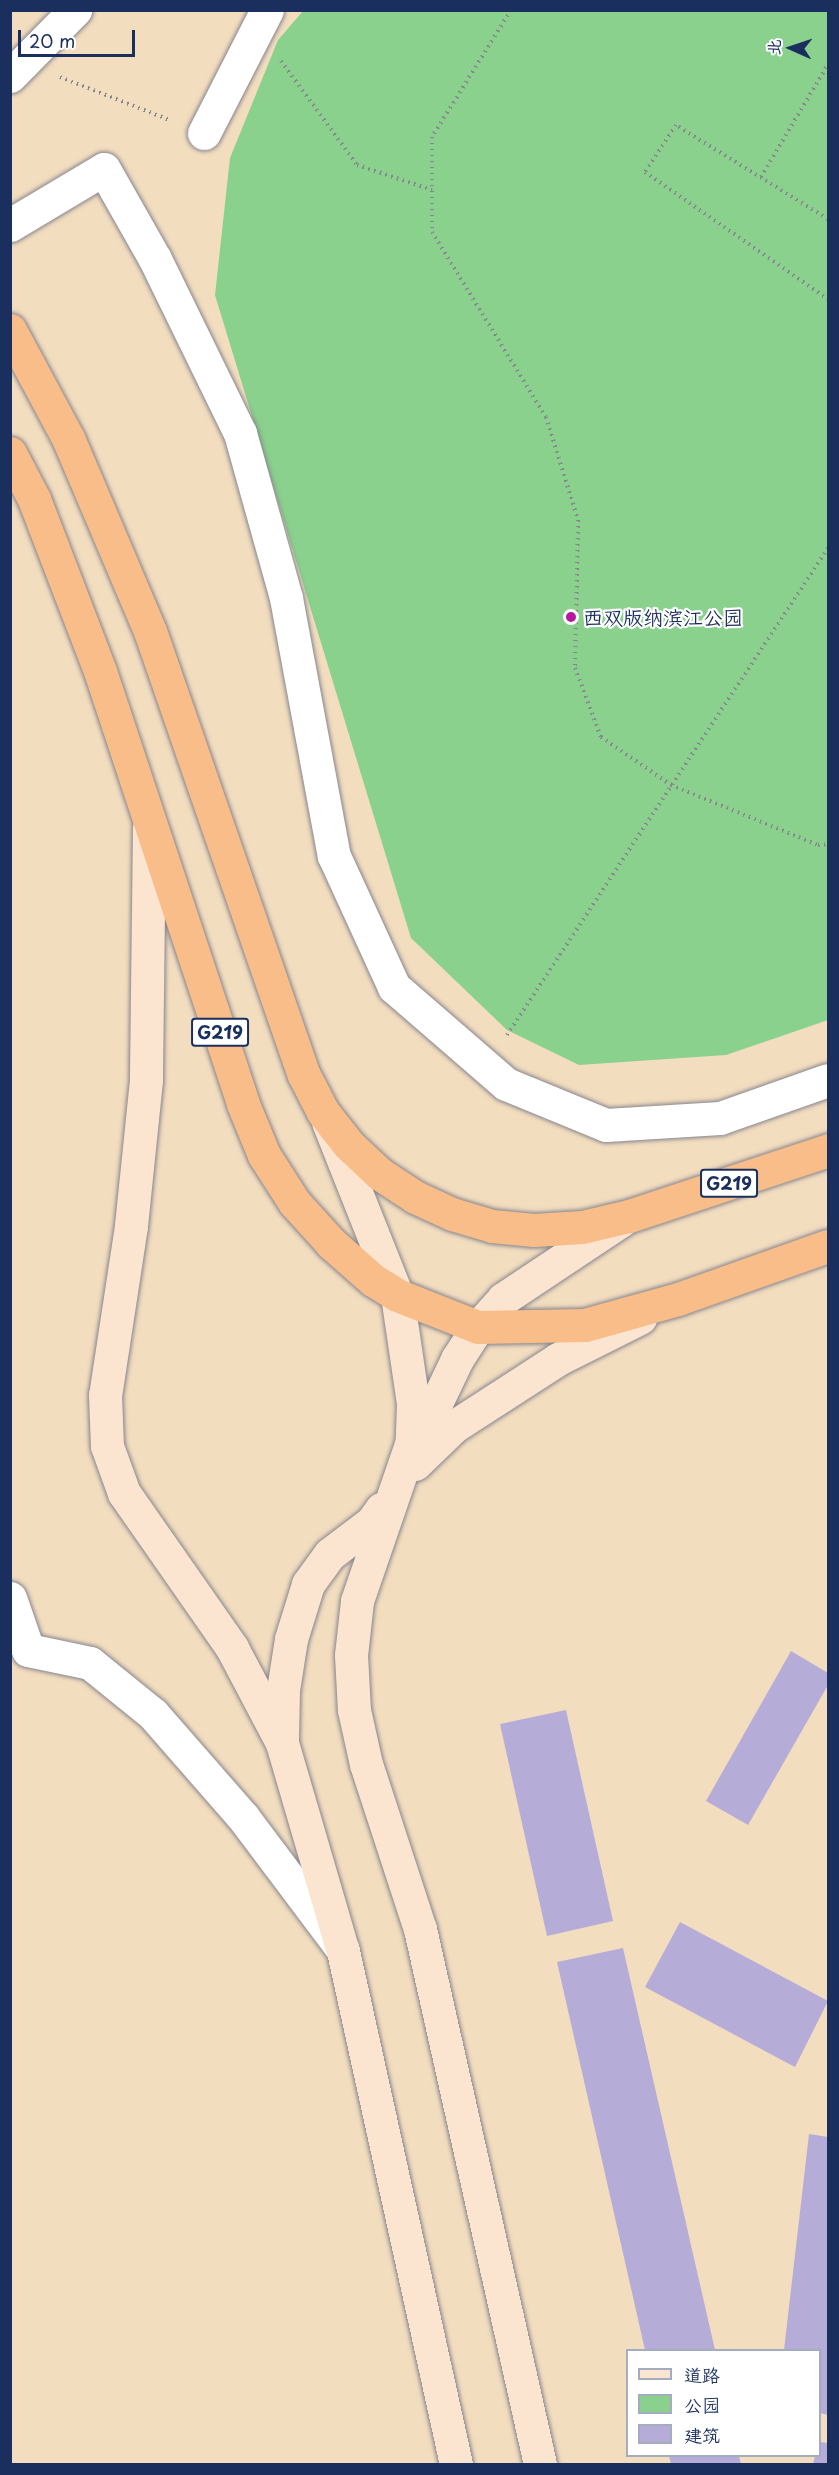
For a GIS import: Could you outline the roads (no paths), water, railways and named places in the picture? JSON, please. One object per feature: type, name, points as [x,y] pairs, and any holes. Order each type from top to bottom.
[{"type":"highway","name":"G219","points":[[10,330],[68,438],[150,631],[304,1075],[323,1112],[349,1145],[380,1174],[415,1197],[452,1214],[492,1226],[534,1230],[582,1227],[628,1216],[828,1150]]},
{"type":"highway","name":"G219","points":[[10,453],[34,499],[96,660],[148,811],[243,1104],[264,1155],[294,1202],[331,1243],[373,1280],[397,1295],[478,1327],[585,1325],[678,1299],[828,1246]]},
{"type":"main road","points":[[148,811],[146,1080],[131,1226],[105,1395],[106,1438],[124,1493],[232,1648],[282,1743],[343,1950],[456,2464]]},
{"type":"main road","points":[[323,1112],[397,1295],[413,1403],[412,1441],[401,1478]]},
{"type":"main road","points":[[540,2464],[420,1929],[366,1764],[354,1710],[351,1655],[357,1601],[372,1548],[401,1478],[457,1359],[478,1327],[503,1299],[534,1275],[628,1216]]},
{"type":"main road","points":[[282,1743],[283,1690],[291,1639],[308,1584],[330,1554],[372,1522],[401,1478],[453,1427],[558,1359],[678,1299]]},
{"type":"street","points":[[18,70],[75,10]]},
{"type":"street","points":[[204,134],[263,20]]},
{"type":"street","points":[[10,225],[104,169],[155,259],[240,433],[286,598],[334,856],[394,987],[506,1084],[606,1125],[720,1118],[828,1080]]},
{"type":"street","points":[[10,1598],[19,1651],[90,1663],[153,1714],[243,1817],[343,1950]]},
{"type":"place","name":"西双版纳滨江公园","points":[[571,617]]}]
